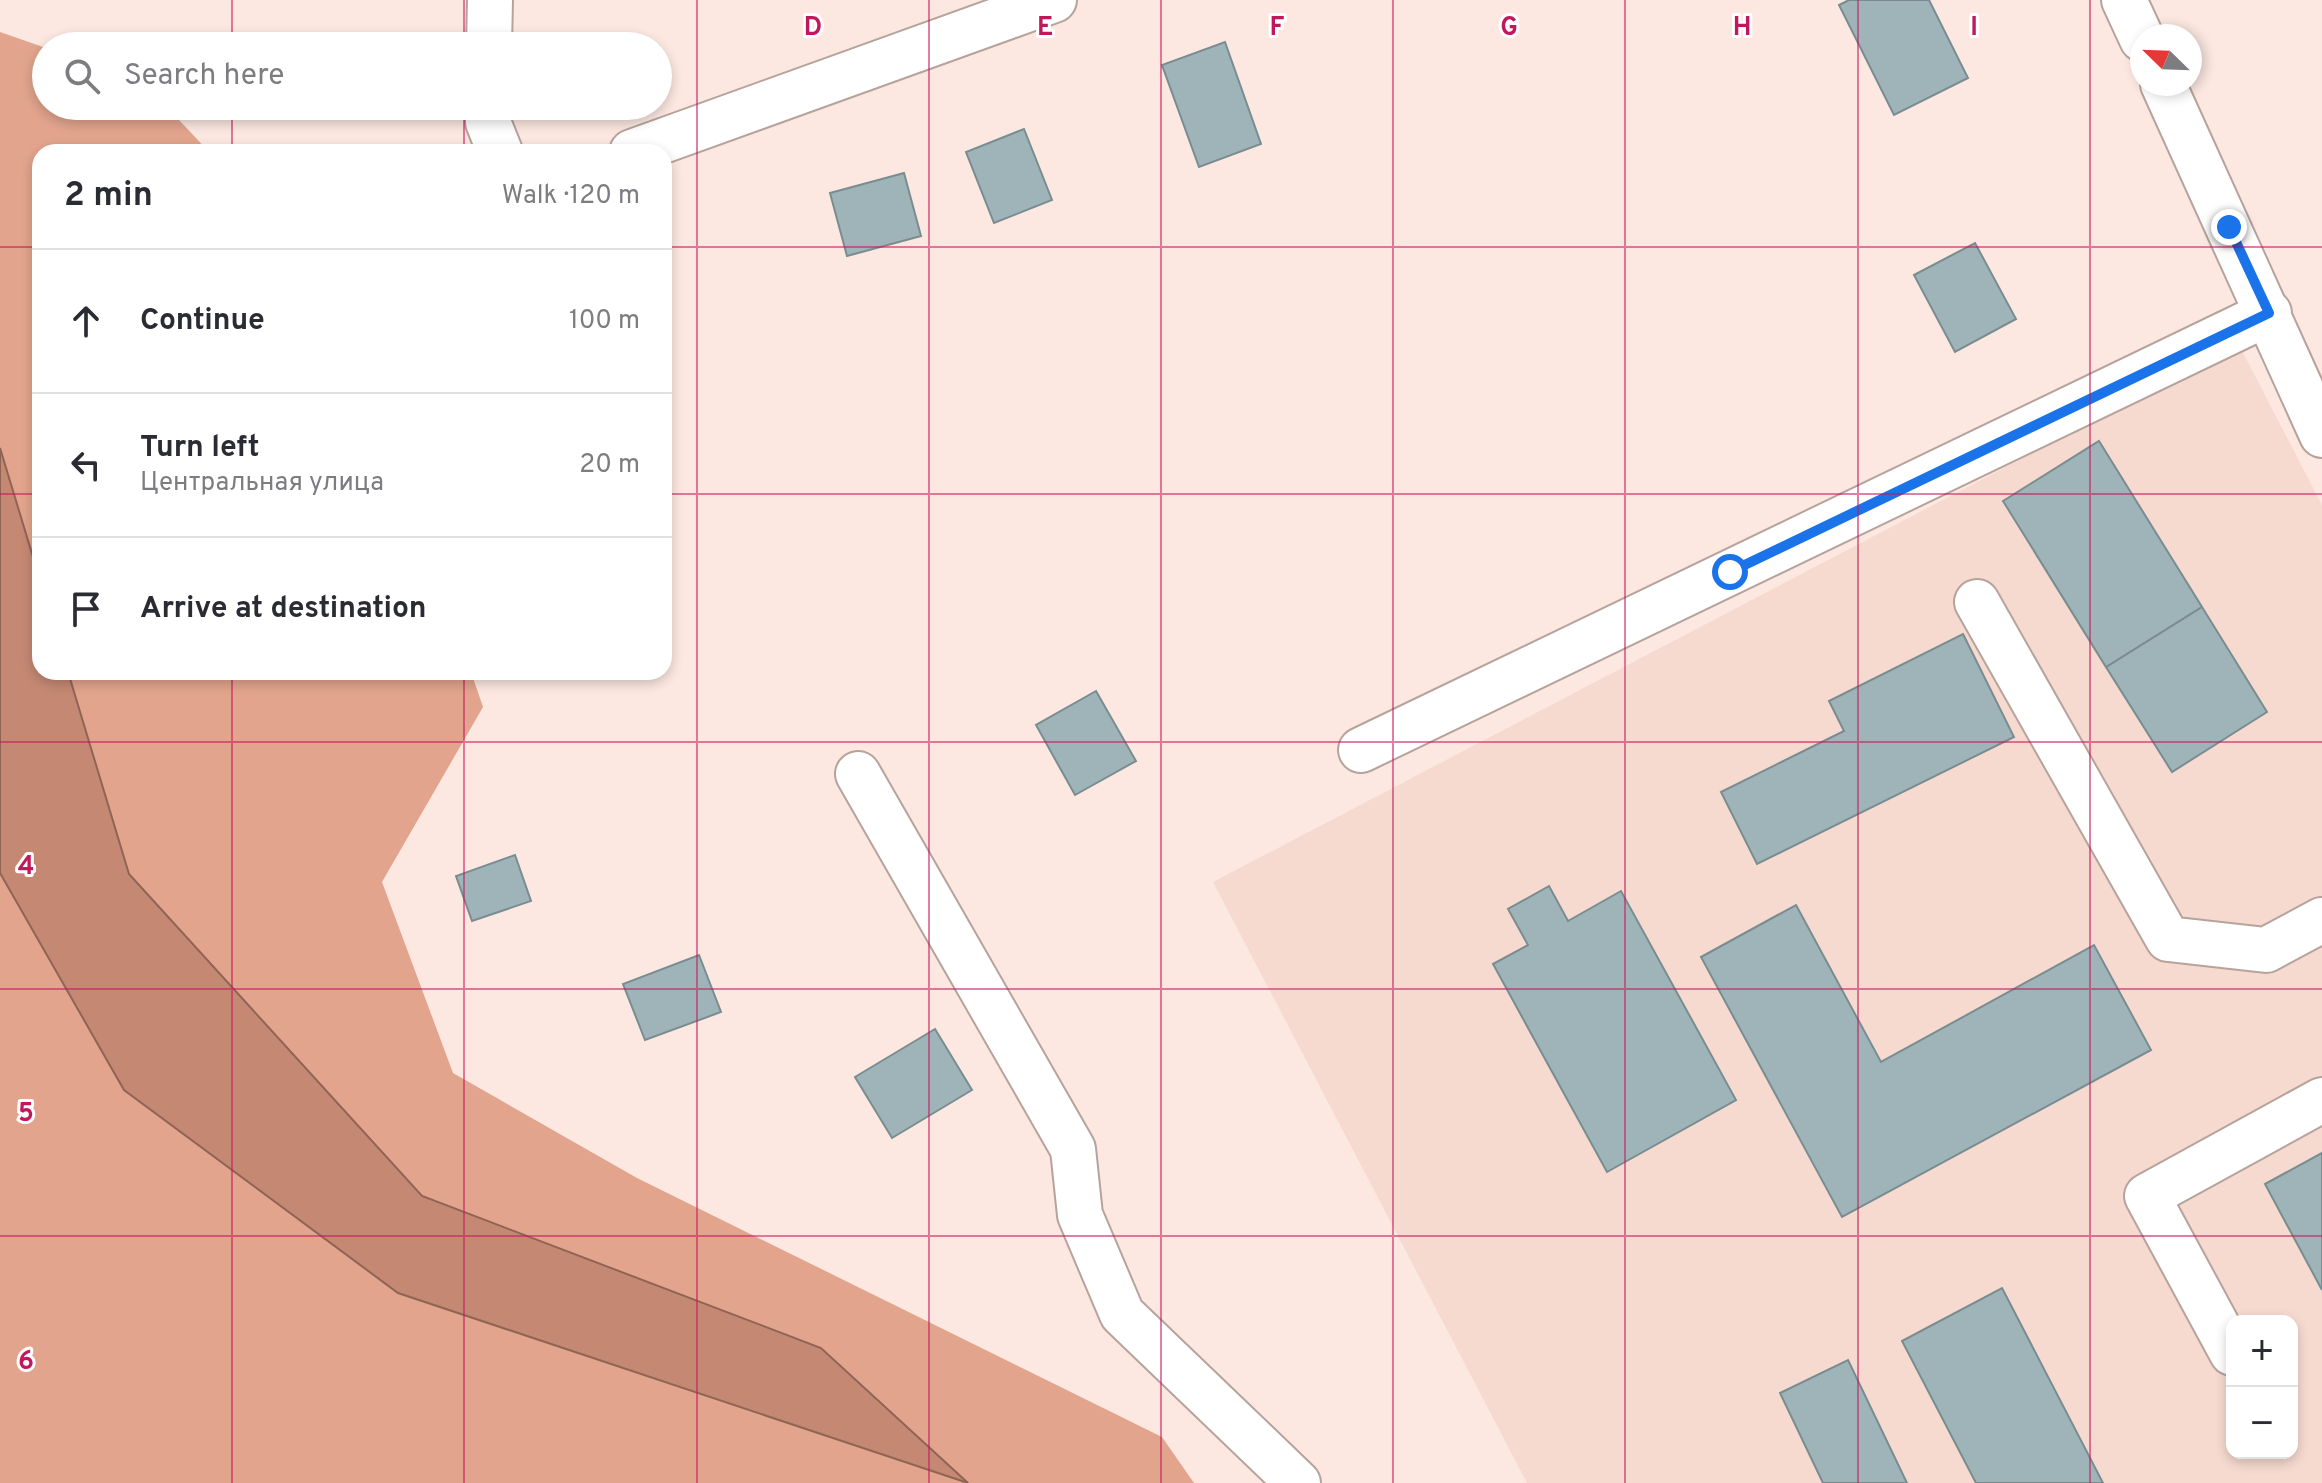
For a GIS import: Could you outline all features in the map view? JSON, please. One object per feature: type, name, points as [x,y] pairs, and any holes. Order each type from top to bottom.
[{"type":"street","points":[[489,32],[490,0]]},
{"type":"street","points":[[654,144],[1054,0]]},
{"type":"street","points":[[2124,0],[2135,24]]},
{"type":"street","points":[[2169,96],[2322,435]]},
{"type":"street","points":[[488,120],[497,144]]},
{"type":"street","points":[[1361,750],[2269,313]]},
{"type":"street","points":[[1977,602],[2168,939],[2266,950],[2322,920]]},
{"type":"street","points":[[858,774],[1073,1149],[1080,1215],[1122,1314],[1298,1483]]},
{"type":"street","points":[[2226,1342],[2147,1196],[2322,1100]]},
{"type":"shaded area","points":[[0,32],[32,43],[32,120],[179,120],[202,144],[32,144],[32,680],[474,680],[483,707],[382,882],[453,1073],[637,1178],[1162,1437],[1194,1483],[0,1483]]},
{"type":"shaded area","points":[[2239,345],[2322,505],[2322,1483],[1527,1483],[1213,882]]},
{"type":"shaded area","points":[[0,448],[32,554],[32,680],[70,680],[129,874],[422,1196],[821,1348],[968,1483],[398,1293],[124,1090],[0,873]]},
{"type":"building","points":[[1849,0],[1929,0],[1968,78],[1894,115],[1839,5]]},
{"type":"building","points":[[1225,42],[1261,144],[1199,167],[1162,65]]},
{"type":"building","points":[[1024,129],[1052,200],[994,223],[966,152]]},
{"type":"building","points":[[904,173],[921,236],[847,256],[830,193]]},
{"type":"building","points":[[1975,243],[2016,319],[1955,352],[1914,275]]},
{"type":"building","points":[[2099,441],[2202,607],[2106,667],[2003,501]]},
{"type":"building","points":[[2202,607],[2267,712],[2172,772],[2106,667]]},
{"type":"building","points":[[1963,634],[2014,737],[1757,864],[1721,792],[1844,731],[1829,701]]},
{"type":"building","points":[[1096,691],[1136,761],[1075,795],[1036,725]]},
{"type":"building","points":[[515,855],[531,901],[472,921],[456,876]]},
{"type":"building","points":[[1549,886],[1568,921],[1621,891],[1736,1100],[1607,1172],[1493,964],[1528,945],[1508,909]]},
{"type":"building","points":[[1796,905],[1881,1062],[2094,945],[2151,1050],[1842,1217],[1701,957]]},
{"type":"building","points":[[699,955],[721,1012],[645,1040],[623,984]]},
{"type":"building","points":[[935,1029],[972,1090],[892,1138],[855,1077]]},
{"type":"building","points":[[2322,1153],[2322,1290],[2265,1184]]},
{"type":"building","points":[[2002,1288],[2103,1483],[1976,1483],[1902,1341]]},
{"type":"building","points":[[1848,1360],[1907,1483],[1823,1483],[1780,1393]]},
{"type":"route","points":[[1730,572],[2269,313],[2229,227]]}]
